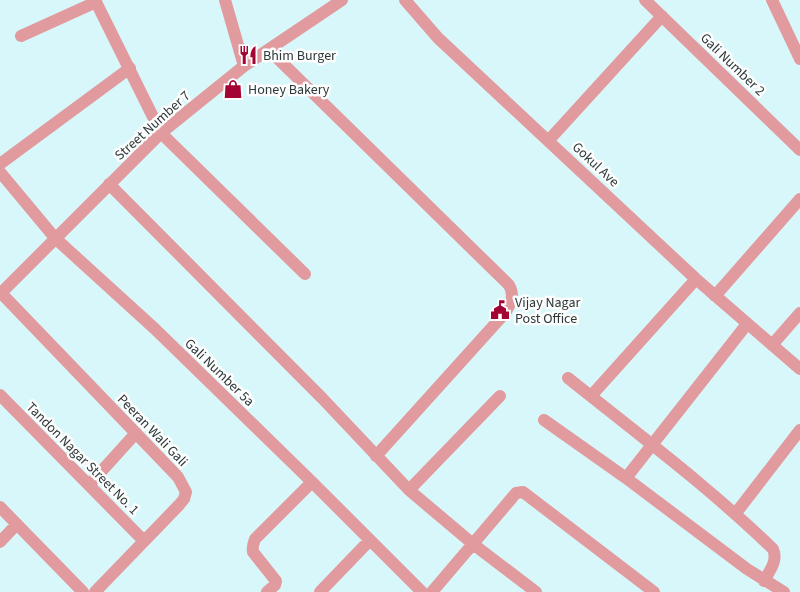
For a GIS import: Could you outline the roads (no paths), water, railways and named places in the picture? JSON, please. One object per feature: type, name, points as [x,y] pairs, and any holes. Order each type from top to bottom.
[{"type":"street","points":[[225,0],[244,66]]},
{"type":"street","name":"Street Number 7","points":[[1,294],[161,133],[244,66],[342,0]]},
{"type":"street","name":"Gokul Ave","points":[[405,0],[438,38],[696,279],[800,369]]},
{"type":"street","name":"Gali Number 2","points":[[645,0],[800,150]]},
{"type":"street","points":[[772,0],[800,59]]},
{"type":"street","points":[[21,36],[96,1],[161,133],[305,274]]},
{"type":"street","points":[[549,140],[662,16]]},
{"type":"street","points":[[269,50],[502,278],[512,291],[513,296],[505,314],[376,456]]},
{"type":"street","points":[[0,164],[130,68]]},
{"type":"street","name":"Gali Number 5a","points":[[0,172],[55,238],[155,330],[422,592]]},
{"type":"street","points":[[109,184],[322,398],[409,490],[536,592]]},
{"type":"street","points":[[715,296],[800,198]]},
{"type":"street","points":[[591,396],[696,279]]},
{"type":"street","name":"Peeran Wali Gali","points":[[1,294],[178,477],[186,492],[184,499],[179,505],[94,592]]},
{"type":"street","points":[[772,345],[800,313]]},
{"type":"street","points":[[626,478],[747,324]]},
{"type":"street","points":[[568,378],[653,444],[736,513],[773,549],[776,555],[775,561],[764,581]]},
{"type":"street","name":"Tandon Nagar Street No. 1","points":[[0,395],[144,541]]},
{"type":"street","points":[[409,490],[500,396]]},
{"type":"street","points":[[544,420],[626,478],[747,569],[784,592]]},
{"type":"street","points":[[736,513],[800,430]]},
{"type":"street","points":[[89,486],[136,433]]},
{"type":"street","points":[[267,592],[275,585],[276,581],[253,552],[252,548],[255,539],[312,482]]},
{"type":"street","points":[[432,592],[516,493],[523,492],[654,592]]},
{"type":"street","points":[[0,507],[75,589]]},
{"type":"street","points":[[0,542],[17,524]]},
{"type":"street","points":[[320,592],[370,540]]},
{"type":"place","name":"Bhim Burger","points":[[248,55]]},
{"type":"place","name":"Honey Bakery","points":[[233,89]]},
{"type":"place","name":"Vijay Nagar Post Office","points":[[500,310]]}]
